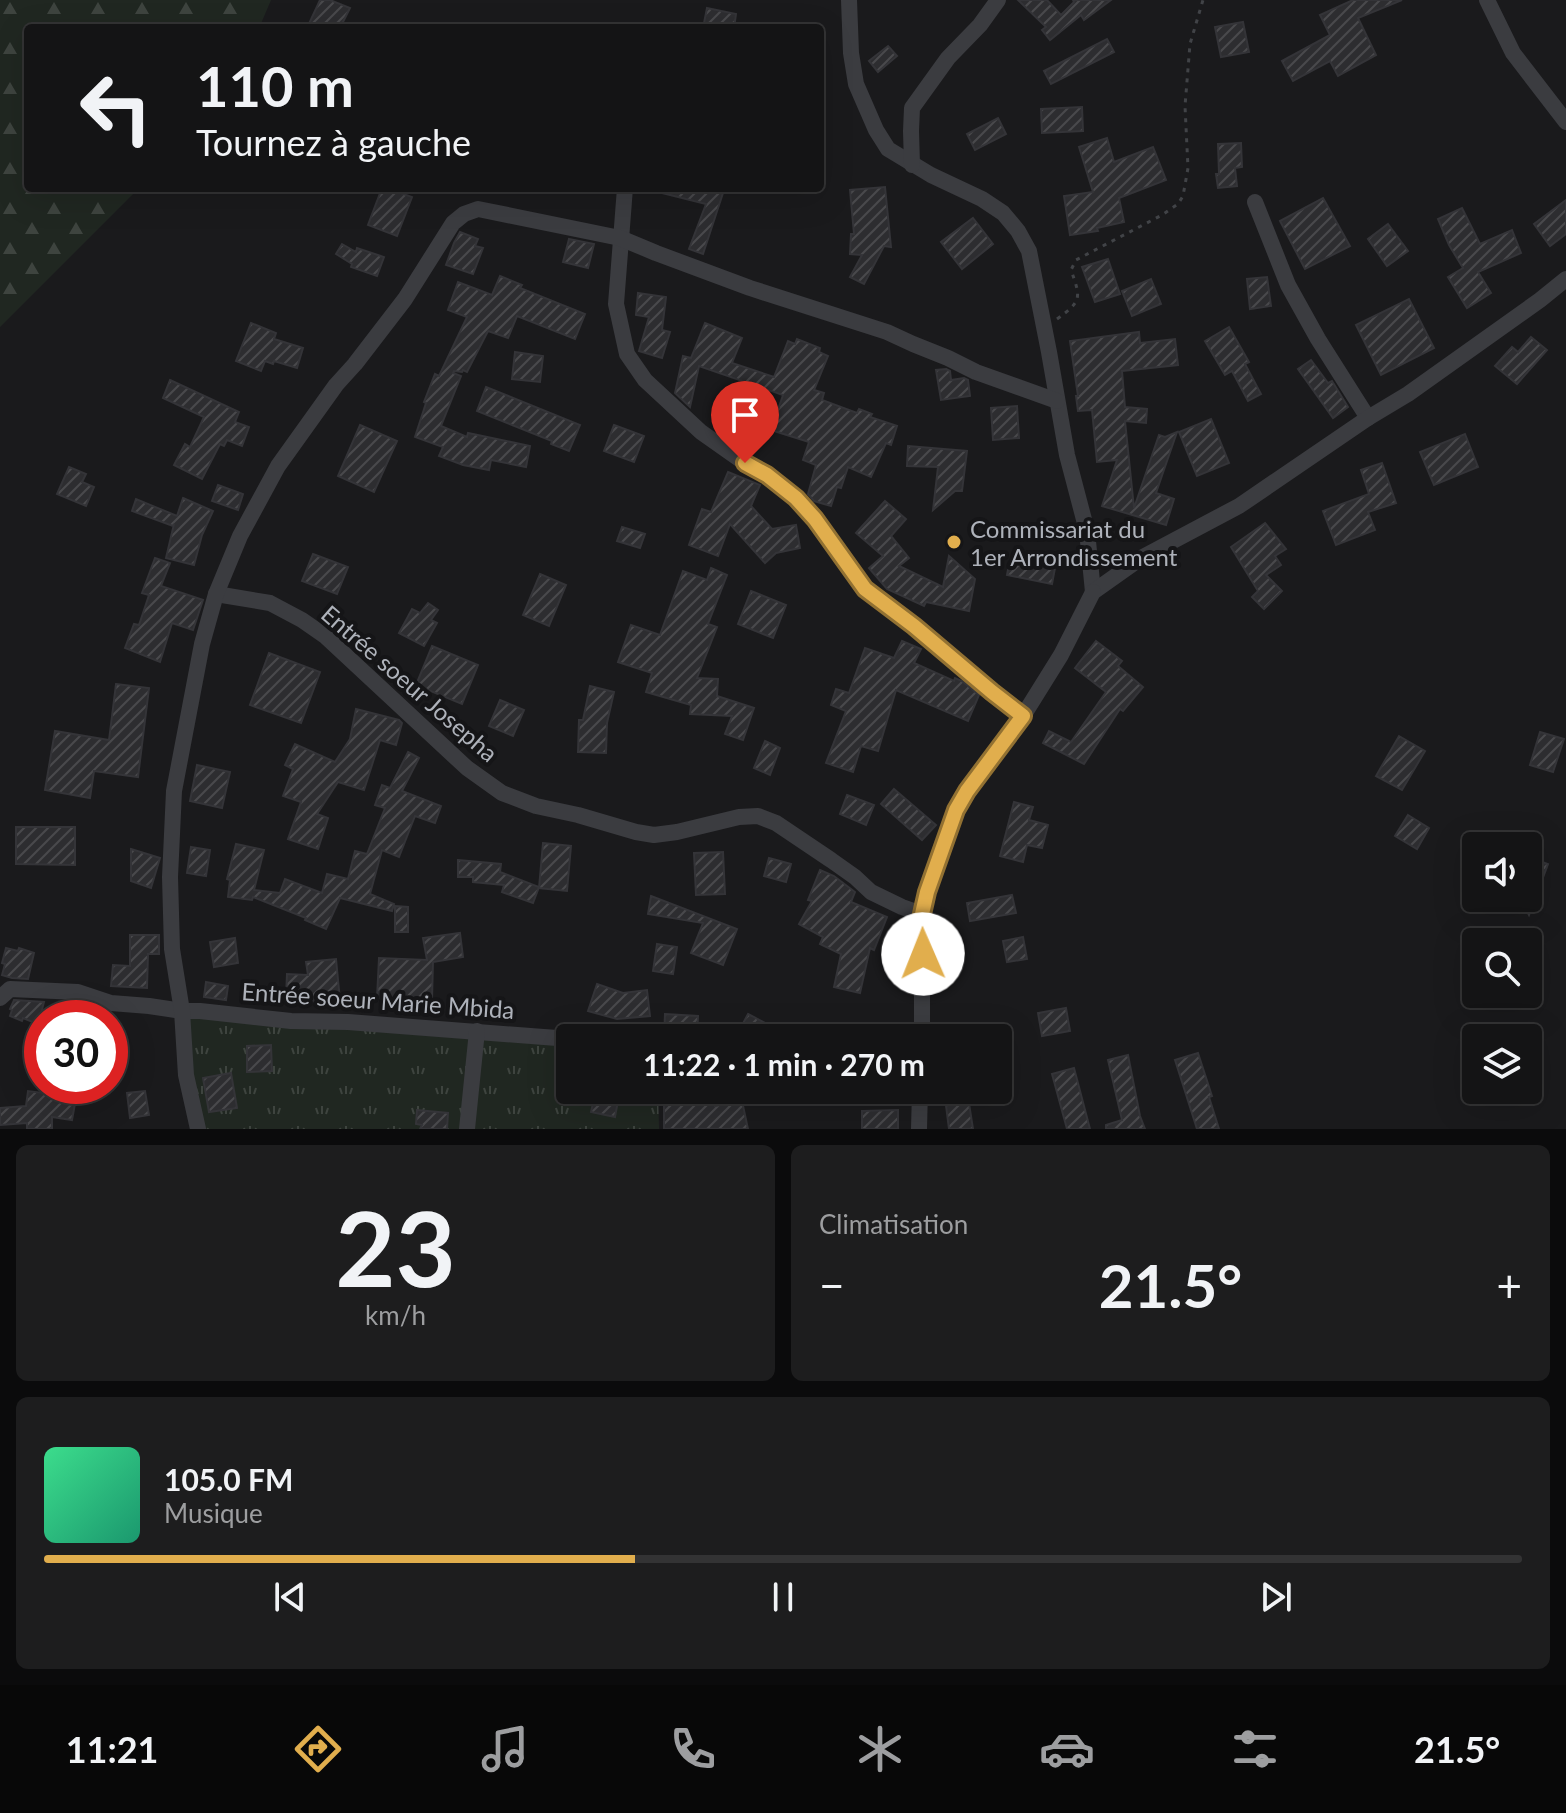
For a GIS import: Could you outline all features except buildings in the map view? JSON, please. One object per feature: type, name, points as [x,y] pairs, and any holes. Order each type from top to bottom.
[{"type":"street","points":[[849,0],[851,53],[856,84],[863,104],[888,149],[1003,213],[1029,251],[1067,455],[1087,531],[1093,592]]},
{"type":"street","points":[[912,165],[912,108],[948,58],[980,25],[998,0]]},
{"type":"street","points":[[1487,0],[1513,53],[1566,122]]},
{"type":"street","points":[[625,192],[616,304],[627,354],[645,380],[701,432],[784,486],[815,519],[865,589],[1023,716]]},
{"type":"street","points":[[1255,202],[1288,285],[1368,418]]},
{"type":"street","points":[[198,1129],[186,1075],[182,1011],[172,949],[170,877],[174,791],[202,644],[216,594],[240,536],[278,466],[336,385],[405,299],[453,223],[464,214],[478,209],[620,238],[750,288],[887,332],[976,372],[1057,401]]},
{"type":"street","points":[[922,1024],[922,914],[956,810],[1023,716],[1061,655],[1093,592],[1141,558],[1239,506],[1408,394],[1566,279]]},
{"type":"street","name":"Entrée soeur Josepha","points":[[216,594],[270,603],[325,636],[467,768],[502,793],[536,806],[654,835],[739,817],[758,816],[776,823],[855,877],[871,892],[922,914]]},
{"type":"street","name":"Entrée soeur Marie Mbida","points":[[0,998],[10,989],[78,992],[111,1003],[182,1011],[556,1038]]},
{"type":"street","points":[[467,1129],[477,1031]]},
{"type":"street","points":[[919,1129],[920,1104]]},
{"type":"path","points":[[1045,328],[1078,301],[1071,270],[1076,260],[1162,215],[1178,204],[1183,196],[1188,168],[1185,106],[1190,44],[1203,0]]},
{"type":"green space","points":[[0,0],[271,0],[261,24],[24,24],[24,192],[135,192],[0,327]]},
{"type":"green space","points":[[185,1016],[556,1040],[556,1104],[658,1104],[659,1129],[205,1129],[198,1106]]},
{"type":"place","name":"Commissariat du 1er Arrondissement","points":[[954,542]]},
{"type":"route","points":[[745,463],[784,486],[796,498],[815,519],[865,589],[1023,716],[956,810],[927,892],[922,914],[923,954]]}]
